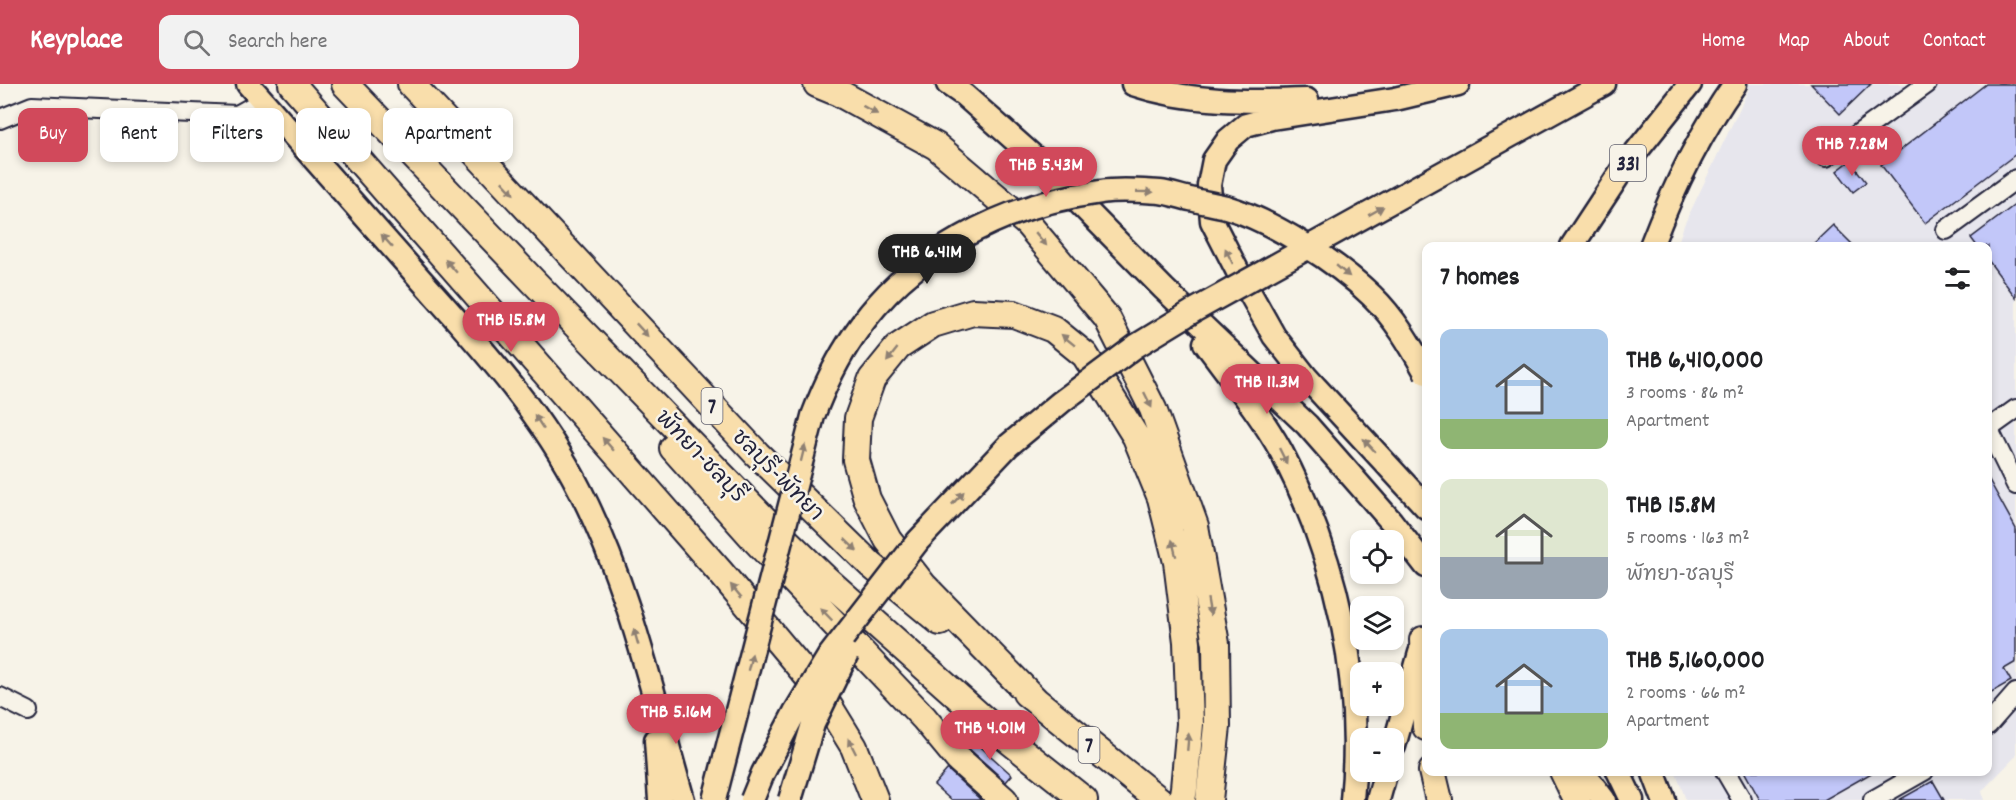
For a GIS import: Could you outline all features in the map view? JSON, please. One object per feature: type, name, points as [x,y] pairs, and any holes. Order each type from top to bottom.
[{"type":"highway","points":[[292,84],[721,573],[819,690],[854,747],[875,800]]},
{"type":"highway","name":"พัทยา-ชลบุรี","points":[[345,84],[766,521],[826,579],[991,726],[1084,800]]},
{"type":"highway","name":"ชลบุรี-พัทยา","points":[[411,84],[757,454],[870,565],[1150,793]]},
{"type":"highway","points":[[817,84],[839,93],[936,146],[1027,224],[1107,318],[1153,409],[1195,526],[1216,644],[1217,726],[1209,800]]},
{"type":"highway","points":[[534,282],[698,477],[917,710],[958,759],[1004,800]]},
{"type":"highway","points":[[1038,703],[923,585],[888,540],[867,499],[856,460],[858,418],[861,408],[872,379],[898,346],[933,324],[973,312],[1014,314],[1053,329],[1085,355],[1140,447],[1161,498],[1177,562],[1187,642],[1190,724],[1182,800]]},
{"type":"highway","points":[[1433,776],[1438,800]]},
{"type":"highway","points":[[1565,776],[1577,800]]},
{"type":"main road","points":[[948,84],[1034,157],[1164,289],[1307,425],[1391,521],[1422,561]]},
{"type":"main road","points":[[1133,84],[1153,91],[1232,102],[1395,99]]},
{"type":"main road","points":[[1422,503],[1307,378],[1274,336],[1212,221],[1209,185],[1214,160],[1228,140],[1246,125],[1272,118],[1395,99],[1458,84]]},
{"type":"main road","points":[[752,800],[763,773],[795,712],[829,656],[918,541],[1010,445],[1061,402],[1136,346],[1195,310],[1604,84]]},
{"type":"main road","name":"331","points":[[1575,242],[1624,167],[1690,84]]},
{"type":"main road","points":[[1653,242],[1674,189],[1701,137],[1735,84]]},
{"type":"main road","points":[[255,92],[457,320],[529,406],[579,488],[603,537],[622,587],[683,800]]},
{"type":"main road","points":[[714,800],[813,416],[829,376],[855,334],[884,299],[916,268],[948,244],[990,222],[1050,201],[1103,191],[1162,192],[1228,208],[1281,231],[1333,264],[1373,296],[1401,330],[1422,366]]},
{"type":"main road","points":[[1164,289],[1244,394],[1280,451],[1317,531],[1330,571],[1349,657],[1354,701],[1356,765],[1352,800]]},
{"type":"main road","points":[[790,800],[813,724],[841,663],[918,541]]},
{"type":"main road","points":[[1399,728],[1422,645]]},
{"type":"main road","points":[[652,693],[660,800]]},
{"type":"main road","points":[[1586,776],[1604,800]]},
{"type":"main road","points":[[1620,776],[1632,800]]},
{"type":"main road","points":[[1655,776],[1664,800]]},
{"type":"main road","points":[[1378,800],[1383,782]]},
{"type":"street","points":[[1826,157],[1927,84]]},
{"type":"street","points":[[0,119],[32,106],[237,115],[255,92]]},
{"type":"street","points":[[1946,230],[2016,179]]},
{"type":"street","points":[[1992,425],[2016,409]]},
{"type":"street","points":[[1992,436],[2016,485]]},
{"type":"street","points":[[1992,720],[2016,693]]},
{"type":"street","points":[[0,697],[27,711]]},
{"type":"street","points":[[1728,776],[1742,800]]},
{"type":"street","points":[[1873,800],[1915,776]]},
{"type":"shaded area","points":[[1746,84],[2016,84],[2016,756],[1982,791],[1984,800],[1686,800],[1677,776],[1992,776],[1992,242],[1678,242],[1684,225],[1749,89]]},
{"type":"building","points":[[1811,84],[1871,84],[1840,114]]},
{"type":"building","points":[[1986,84],[2016,84],[2016,154],[1925,223],[1881,165]]},
{"type":"building","points":[[1850,161],[1866,182],[1853,192],[1837,171]]},
{"type":"building","points":[[2016,204],[2016,298],[1992,265],[1992,242],[1974,242],[1971,238]]},
{"type":"building","points":[[1833,225],[1850,242],[1815,242]]},
{"type":"building","points":[[1992,485],[2016,529],[2016,662],[2004,669],[2011,681],[1992,692]]},
{"type":"building","points":[[973,740],[1012,775],[1006,782],[967,747]]},
{"type":"building","points":[[947,770],[981,800],[951,800],[934,785]]},
{"type":"building","points":[[1747,776],[1866,776],[1824,800],[1760,800]]},
{"type":"building","points":[[1933,781],[1944,800],[1899,800]]}]
